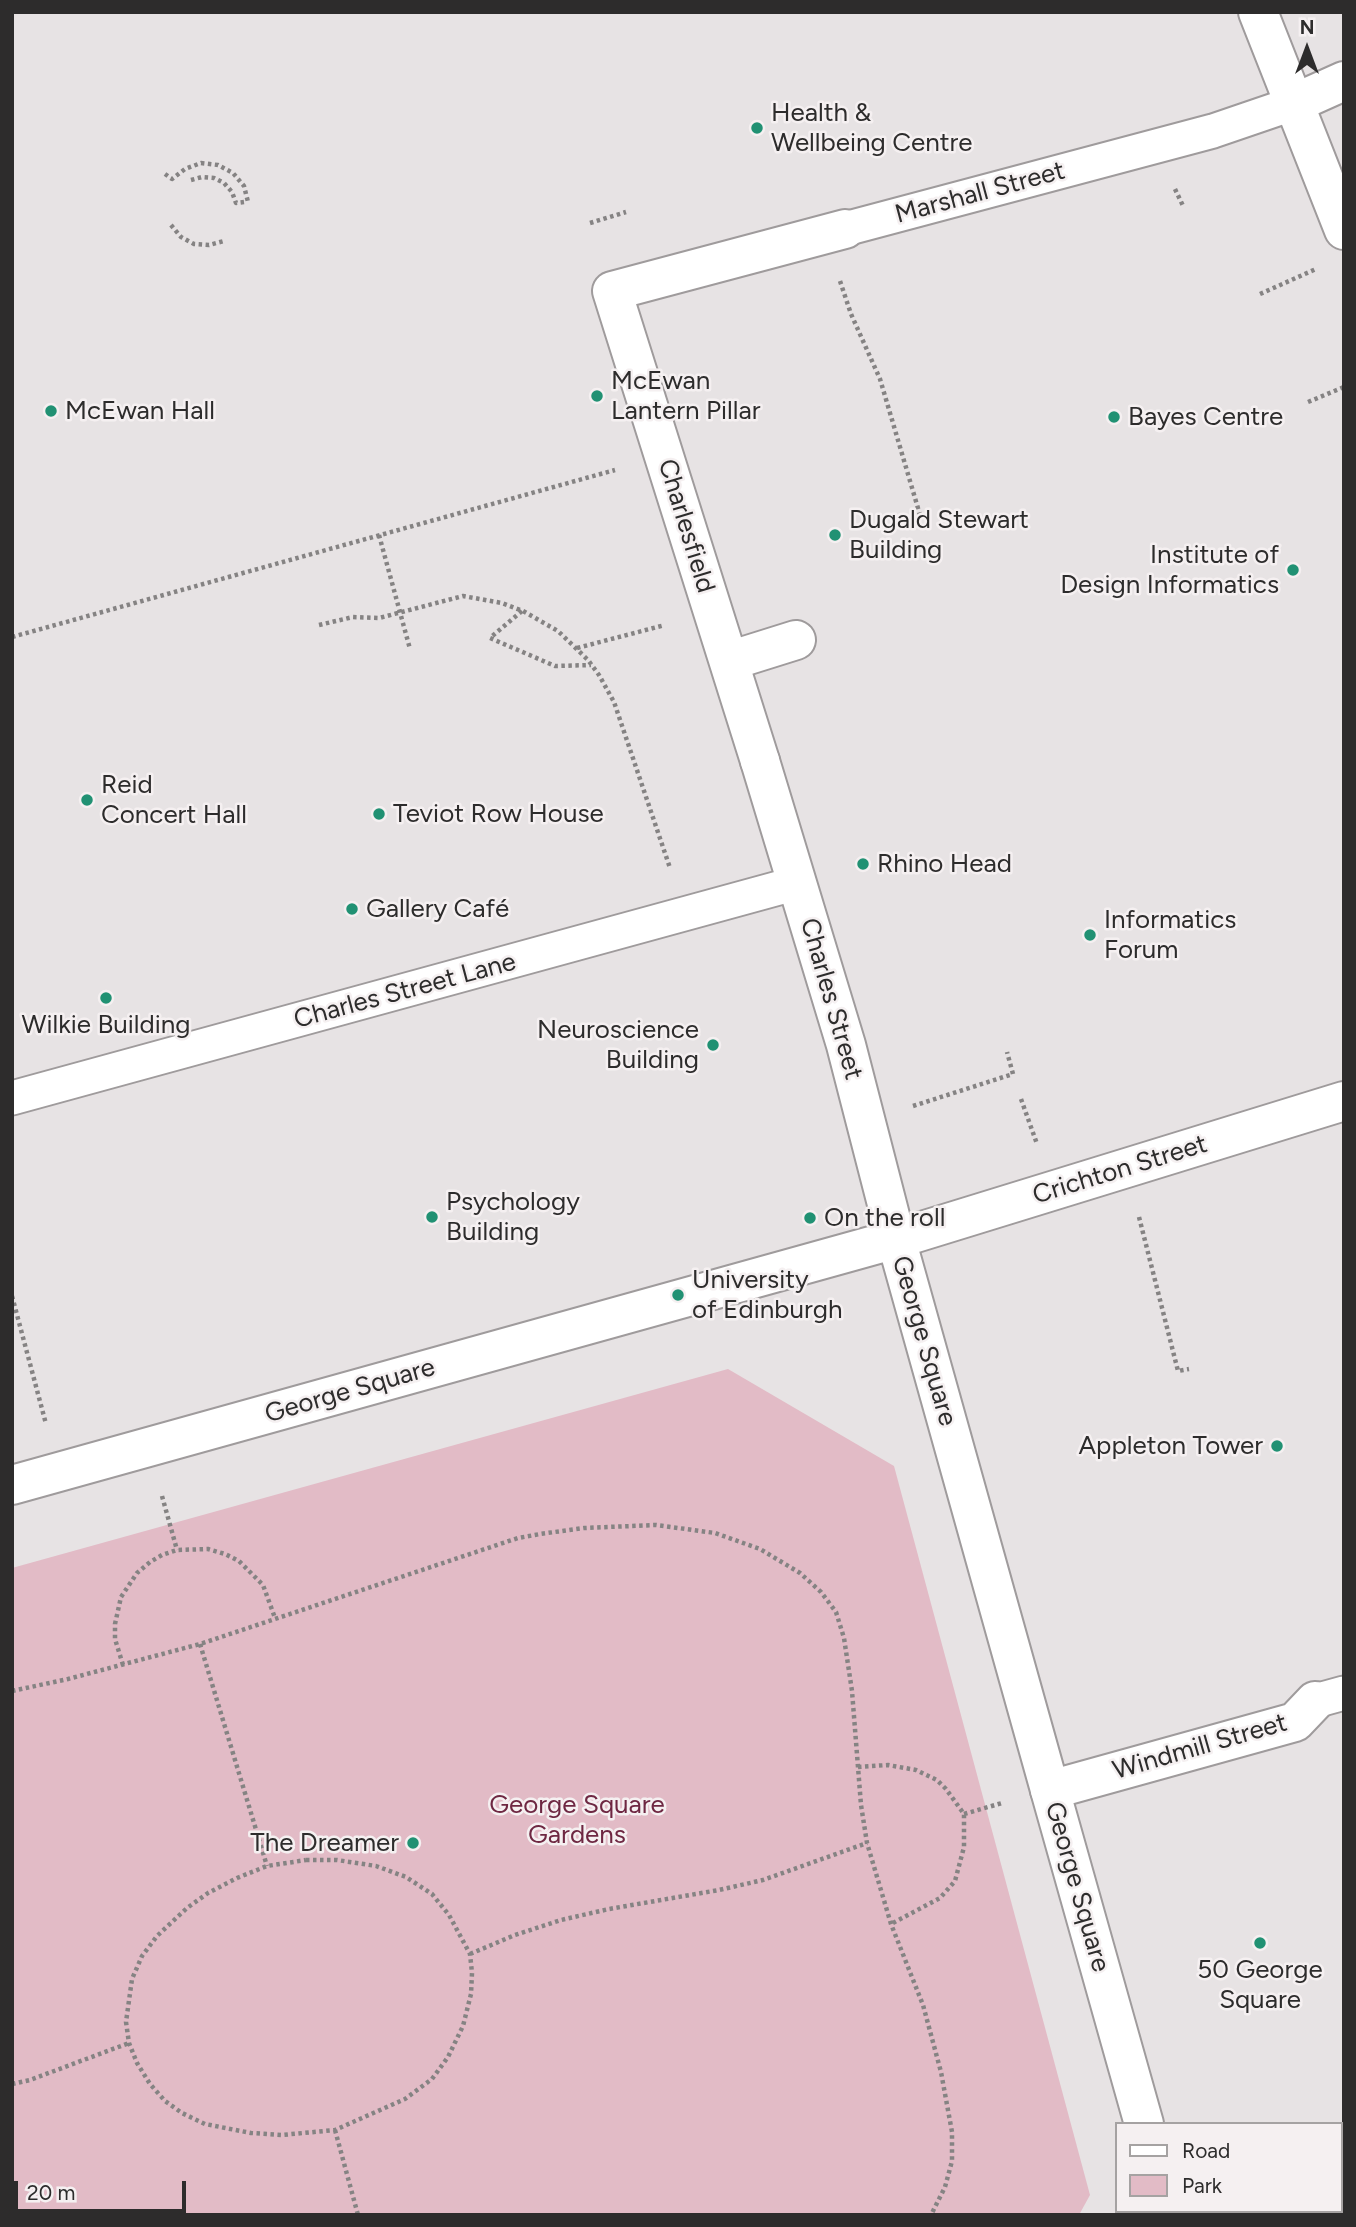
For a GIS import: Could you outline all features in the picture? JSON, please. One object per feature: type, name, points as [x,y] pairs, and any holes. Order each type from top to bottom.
[{"type":"street","points":[[1258,12],[1344,230]]},
{"type":"street","name":"Marshall Street","points":[[1295,103],[1344,81]]},
{"type":"street","name":"Marshall Street","points":[[612,291],[845,229]]},
{"type":"street","name":"Charlesfield","points":[[612,291],[760,761]]},
{"type":"street","points":[[729,662],[796,640]]},
{"type":"street","name":"Charles Street","points":[[760,761],[846,1045],[896,1239]]},
{"type":"street","name":"Crichton Street","points":[[896,1239],[1344,1101]]},
{"type":"street","name":"George Square","points":[[12,1485],[896,1239],[1143,2122]]},
{"type":"street","name":"Windmill Street","points":[[1050,1790],[1295,1722],[1329,1697]]},
{"type":"lane","name":"Marshall Street","points":[[845,229],[1202,134],[1295,103]]},
{"type":"lane","name":"Charles Street Lane","points":[[12,1098],[797,883]]},
{"type":"path","points":[[165,174],[172,180],[185,169],[201,163],[218,165],[233,173],[244,186],[246,202],[236,203],[232,192],[224,183],[214,178],[191,180]]},
{"type":"path","points":[[590,223],[626,212]]},
{"type":"path","points":[[171,225],[181,237],[194,244],[209,246],[224,241]]},
{"type":"path","points":[[1260,294],[1320,268]]},
{"type":"path","points":[[851,314],[880,379],[920,515]]},
{"type":"path","points":[[1308,402],[1344,387]]},
{"type":"path","points":[[12,637],[664,456]]},
{"type":"path","points":[[379,535],[410,649]]},
{"type":"path","points":[[319,625],[353,618],[379,618],[463,596],[502,603],[523,611],[558,631],[578,648],[592,665],[614,702],[684,916]]},
{"type":"path","points":[[523,611],[490,638],[555,666],[592,665]]},
{"type":"path","points":[[578,648],[713,613]]},
{"type":"path","points":[[930,1100],[1013,1074],[1007,1052]]},
{"type":"path","points":[[1145,1241],[1178,1371],[1189,1369]]},
{"type":"path","points":[[12,1296],[59,1472]]},
{"type":"path","points":[[149,1448],[177,1550]]},
{"type":"path","points":[[12,1691],[200,1644],[518,1538],[584,1528],[656,1525],[715,1533],[760,1549],[800,1573],[821,1592],[836,1612],[844,1638],[867,1843],[891,1924],[923,2005],[941,2072],[951,2132],[951,2161],[945,2187],[931,2215]]},
{"type":"path","points":[[123,1665],[115,1639],[115,1623],[121,1597],[127,1585],[144,1568],[162,1555],[177,1550],[208,1549],[239,1561],[263,1585],[275,1618]]},
{"type":"path","points":[[200,1644],[267,1866]]},
{"type":"path","points":[[858,1767],[888,1765],[916,1770],[936,1780],[946,1789],[964,1814],[964,1847],[955,1881],[940,1898],[891,1924]]},
{"type":"path","points":[[470,1954],[561,1920],[763,1880],[867,1843]]},
{"type":"path","points":[[306,1860],[337,1860],[376,1866],[406,1877],[432,1894],[449,1915],[470,1954],[472,1973],[469,2008],[457,2040],[439,2071],[405,2099],[335,2130],[282,2135],[251,2133],[205,2124],[165,2101],[150,2084],[129,2043],[126,2022],[132,1979],[142,1956],[157,1936],[208,1893],[267,1866],[306,1860]]},
{"type":"path","points":[[12,2084],[30,2080],[129,2043]]},
{"type":"path","points":[[335,2130],[358,2215]]},
{"type":"green space","name":"George Square Gardens","points":[[728,1369],[894,1466],[1090,2195],[1079,2215],[12,2215],[12,1568]]},
{"type":"place","name":"Health & Wellbeing Centre","points":[[757,128]]},
{"type":"place","name":"McEwan Lantern Pillar","points":[[597,396]]},
{"type":"place","name":"McEwan Hall","points":[[51,411]]},
{"type":"place","name":"Bayes Centre","points":[[1114,417]]},
{"type":"place","name":"Dugald Stewart Building","points":[[835,535]]},
{"type":"place","name":"Institute of Design Informatics","points":[[1293,570]]},
{"type":"place","name":"Reid Concert Hall","points":[[87,800]]},
{"type":"place","name":"Teviot Row House","points":[[379,814]]},
{"type":"place","name":"Rhino Head","points":[[863,864]]},
{"type":"place","name":"Gallery Café","points":[[352,909]]},
{"type":"place","name":"Informatics Forum","points":[[1090,935]]},
{"type":"place","name":"Wilkie Building","points":[[106,998]]},
{"type":"place","name":"Neuroscience Building","points":[[713,1045]]},
{"type":"place","name":"Psychology Building","points":[[432,1217]]},
{"type":"place","name":"On the roll","points":[[810,1218]]},
{"type":"place","name":"University of Edinburgh","points":[[678,1295]]},
{"type":"place","name":"Appleton Tower","points":[[1277,1446]]},
{"type":"place","name":"The Dreamer","points":[[413,1843]]},
{"type":"place","name":"50 George Square","points":[[1260,1943]]}]
